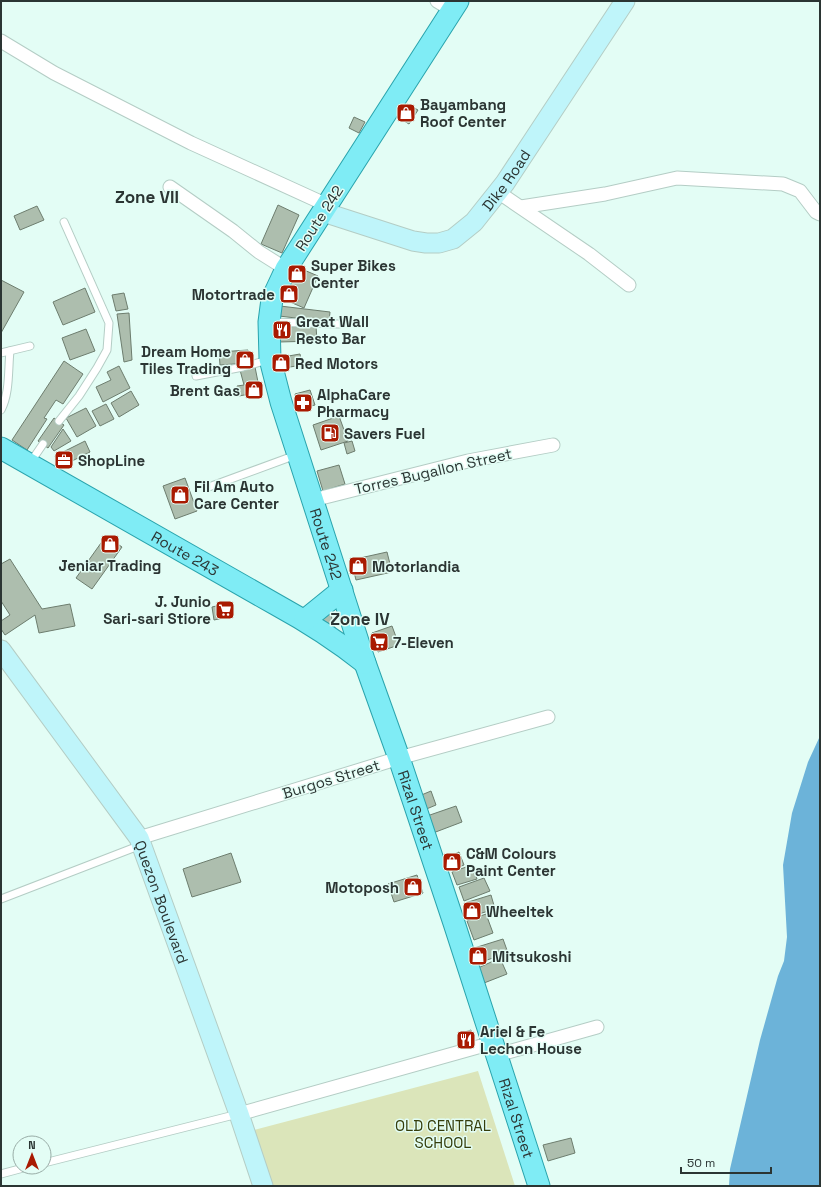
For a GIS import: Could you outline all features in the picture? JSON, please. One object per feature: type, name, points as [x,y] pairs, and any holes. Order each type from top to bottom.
[{"type":"main road","name":"Route 242","points":[[365,663],[281,402],[270,359],[269,322],[272,299],[286,269],[325,209],[449,4]]},
{"type":"main road","name":"Route 243","points":[[1,448],[305,620],[338,641],[365,663]]},
{"type":"main road","points":[[305,620],[342,590]]},
{"type":"main road","name":"Rizal Street","points":[[365,663],[399,758],[539,1186]]},
{"type":"street","name":"Dike Road","points":[[325,209],[413,241],[439,243],[453,239],[474,222],[505,183],[625,1]]},
{"type":"street","points":[[1,41],[54,73],[190,143],[325,209]]},
{"type":"street","points":[[521,207],[605,194],[677,178],[783,184],[800,191],[816,212],[820,214]]},
{"type":"street","points":[[170,187],[233,231],[259,252],[286,269]]},
{"type":"street","points":[[498,192],[589,254],[629,285]]},
{"type":"street","name":"Torres Bugallon Street","points":[[313,500],[468,461],[554,445]]},
{"type":"street","name":"Quezon Boulevard","points":[[1,650],[140,841],[239,1114],[263,1186]]},
{"type":"street","name":"Burgos Street","points":[[140,841],[399,758],[548,717]]},
{"type":"street","points":[[239,1114],[495,1049],[597,1027]]},
{"type":"lane","points":[[58,421],[79,396],[104,356],[107,350],[109,323],[64,222]]},
{"type":"lane","points":[[269,322],[339,324]]},
{"type":"lane","points":[[1,353],[30,346]]},
{"type":"lane","points":[[1,410],[4,405],[7,386],[10,351]]},
{"type":"lane","points":[[196,376],[270,359]]},
{"type":"lane","points":[[29,464],[43,444]]},
{"type":"lane","points":[[206,488],[297,454]]},
{"type":"lane","points":[[1,899],[140,841]]},
{"type":"lane","points":[[52,1161],[239,1114]]},
{"type":"lane","points":[[1,1174],[12,1171]]},
{"type":"green space","name":"OLD CENTRAL SCHOOL","points":[[478,1071],[515,1186],[269,1186],[250,1131]]},
{"type":"water","points":[[820,736],[820,1186],[729,1186],[730,1169],[760,1040],[778,976],[784,961],[787,937],[783,865],[792,813],[808,762]]},
{"type":"building","points":[[407,104],[418,110],[409,124],[399,118]]},
{"type":"building","points":[[354,117],[365,122],[359,133],[349,128]]},
{"type":"building","points":[[278,205],[299,215],[282,253],[261,244]]},
{"type":"building","points":[[37,206],[44,220],[20,230],[14,216]]},
{"type":"building","points":[[297,267],[318,276],[304,308],[283,299]]},
{"type":"building","points":[[1,280],[24,292],[1,333]]},
{"type":"building","points":[[85,288],[95,312],[63,325],[53,302]]},
{"type":"building","points":[[124,293],[128,309],[116,311],[112,295]]},
{"type":"building","points":[[280,306],[330,312],[329,322],[279,316]]},
{"type":"building","points":[[129,313],[132,360],[124,362],[117,314]]},
{"type":"building","points":[[316,326],[317,341],[279,342],[279,327]]},
{"type":"building","points":[[86,329],[95,351],[70,360],[62,338]]},
{"type":"building","points":[[248,350],[249,363],[220,365],[219,352]]},
{"type":"building","points":[[300,354],[302,365],[278,369],[277,358]]},
{"type":"building","points":[[64,361],[83,374],[63,404],[56,400],[44,418],[47,419],[27,450],[12,440]]},
{"type":"building","points":[[119,366],[130,388],[103,402],[96,387],[111,380],[107,372]]},
{"type":"building","points":[[255,367],[260,392],[239,396],[237,386],[244,385],[240,370]]},
{"type":"building","points":[[310,390],[315,405],[300,409],[295,394]]},
{"type":"building","points":[[131,391],[139,405],[119,417],[111,403]]},
{"type":"building","points":[[106,404],[114,419],[100,426],[92,411]]},
{"type":"building","points":[[86,408],[96,426],[77,437],[66,418]]},
{"type":"building","name":"Savers Fuel","points":[[339,416],[348,441],[321,450],[313,425]]},
{"type":"building","points":[[54,418],[64,425],[48,448],[38,441]]},
{"type":"building","points":[[63,429],[71,441],[54,451],[51,447]]},
{"type":"building","points":[[85,441],[90,452],[60,467],[55,456]]},
{"type":"building","points":[[352,441],[355,451],[347,454],[344,443]]},
{"type":"building","points":[[339,465],[345,484],[323,491],[317,471]]},
{"type":"building","points":[[185,478],[197,511],[175,519],[163,486]]},
{"type":"building","points":[[106,536],[122,547],[92,589],[76,578]]},
{"type":"building","points":[[387,552],[392,572],[356,580],[351,560]]},
{"type":"building","points":[[10,559],[42,609],[70,604],[75,626],[39,633],[35,615],[5,635],[1,629],[1,621],[10,615],[1,601],[1,564]]},
{"type":"building","points":[[229,603],[232,616],[214,620],[212,607]]},
{"type":"building","points":[[330,612],[336,631],[317,624]]},
{"type":"building","points":[[392,626],[399,645],[378,652],[372,633]]},
{"type":"building","points":[[431,791],[436,805],[424,810],[419,796]]},
{"type":"building","points":[[456,806],[462,822],[433,833],[427,816]]},
{"type":"building","points":[[459,852],[464,865],[451,870],[446,858]]},
{"type":"building","points":[[231,853],[241,882],[192,897],[183,869]]},
{"type":"building","points":[[472,865],[477,879],[457,885],[452,872]]},
{"type":"building","points":[[417,875],[423,893],[394,902],[388,884]]},
{"type":"building","points":[[484,878],[490,891],[464,901],[459,887]]},
{"type":"building","points":[[491,895],[495,909],[469,917],[465,903]]},
{"type":"building","points":[[486,914],[493,933],[474,940],[467,921]]},
{"type":"building","points":[[503,939],[508,953],[475,964],[471,949]]},
{"type":"building","points":[[500,958],[507,974],[484,983],[478,968]]},
{"type":"building","points":[[471,1030],[474,1045],[462,1048],[458,1034]]},
{"type":"building","points":[[571,1138],[575,1153],[548,1161],[543,1145]]},
{"type":"place","name":"Bayambang Roof Center","points":[[406,113]]},
{"type":"place","name":"Super Bikes Center","points":[[297,274]]},
{"type":"place","name":"Motortrade","points":[[289,294]]},
{"type":"place","name":"Great Wall Resto Bar","points":[[282,330]]},
{"type":"place","name":"Dream Home Tiles Trading","points":[[245,360]]},
{"type":"place","name":"Red Motors","points":[[281,363]]},
{"type":"place","name":"Brent Gas","points":[[254,390]]},
{"type":"place","name":"AlphaCare Pharmacy","points":[[303,403]]},
{"type":"place","name":"Savers Fuel","points":[[330,433]]},
{"type":"place","name":"ShopLine","points":[[64,460]]},
{"type":"place","name":"Fil Am Auto Care Center","points":[[180,495]]},
{"type":"place","name":"Jeniar Trading","points":[[110,544]]},
{"type":"place","name":"Motorlandia","points":[[358,566]]},
{"type":"place","name":"J. Junio Sari-sari Stiore","points":[[225,610]]},
{"type":"place","name":"7-Eleven","points":[[379,642]]},
{"type":"place","name":"C&M Colours Paint Center","points":[[452,862]]},
{"type":"place","name":"Motoposh","points":[[413,887]]},
{"type":"place","name":"Wheeltek","points":[[472,911]]},
{"type":"place","name":"Mitsukoshi","points":[[478,956]]},
{"type":"place","name":"Ariel & Fe Lechon House","points":[[466,1040]]},
{"type":"district","name":"Zone VII","points":[[147,197]]},
{"type":"district","name":"Zone IV","points":[[360,619]]}]
